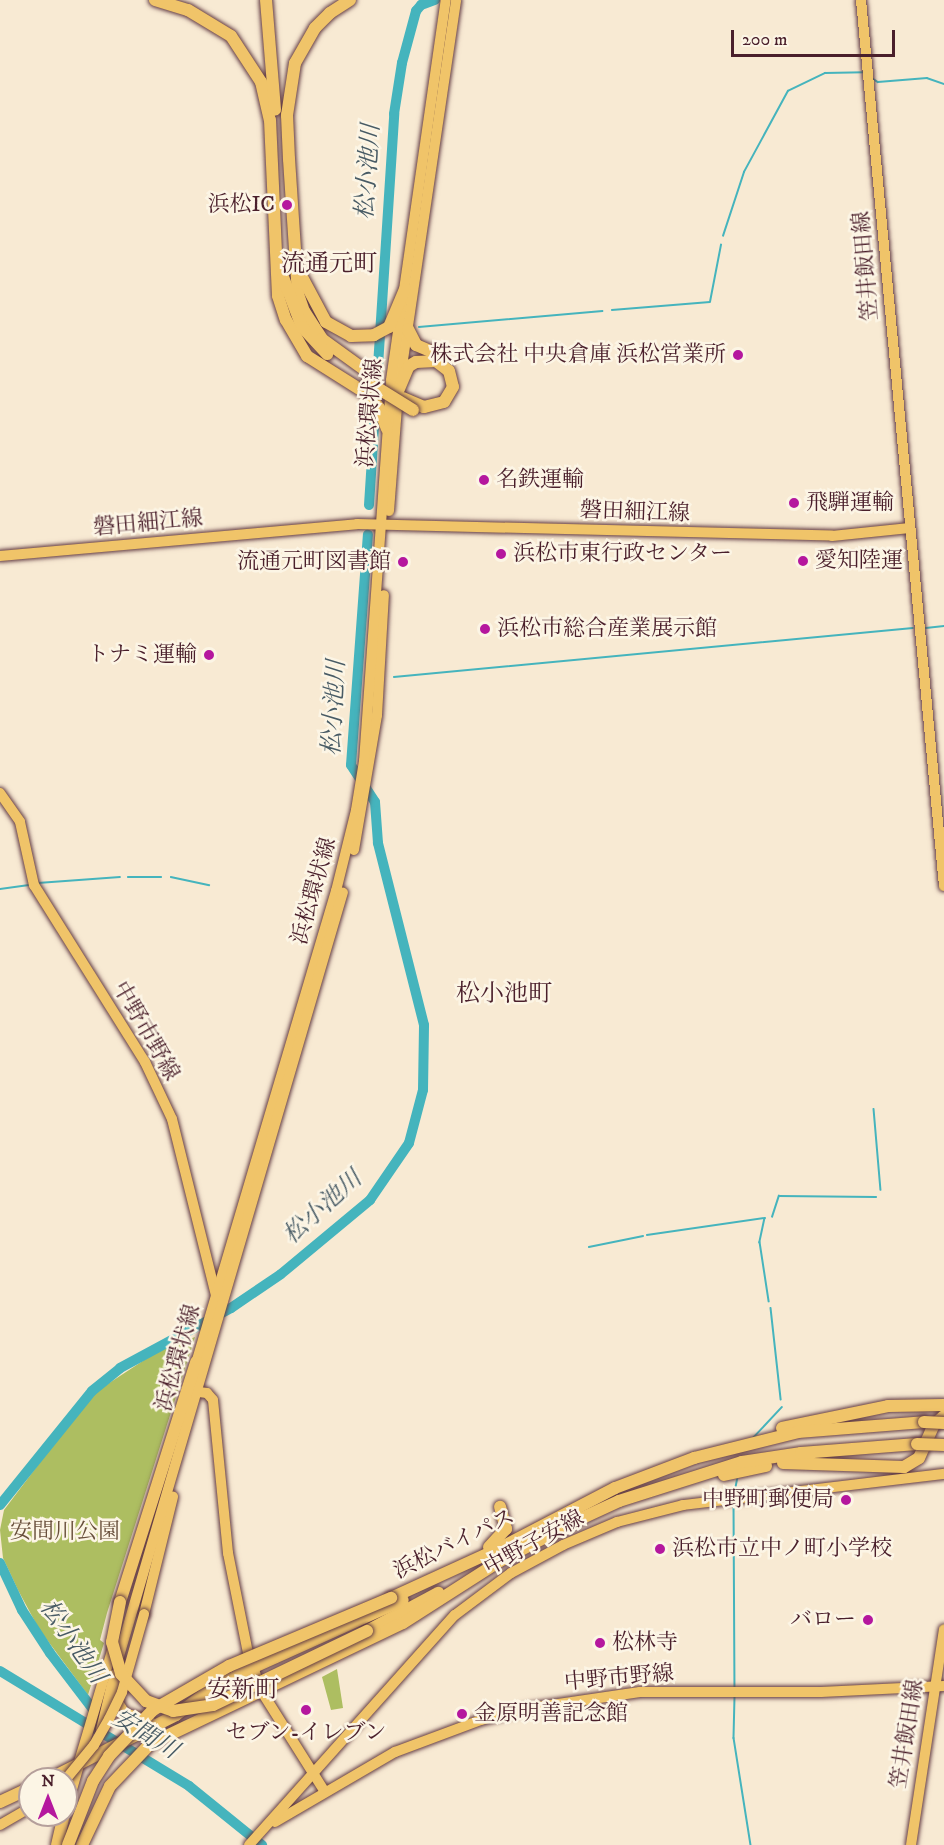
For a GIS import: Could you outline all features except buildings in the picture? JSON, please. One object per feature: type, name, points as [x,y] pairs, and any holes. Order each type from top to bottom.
[{"type":"highway","points":[[155,0],[214,23],[244,51],[266,100],[272,144],[271,183],[278,260],[278,296],[296,341],[315,362],[369,395],[383,416],[387,429]]},
{"type":"highway","points":[[266,0],[275,112],[271,183]]},
{"type":"highway","points":[[273,0],[291,179],[298,294],[310,324],[341,356],[368,378]]},
{"type":"highway","points":[[291,179],[287,114],[295,63],[315,28],[330,12],[350,0]]},
{"type":"highway","points":[[278,260],[290,300],[308,334],[333,359],[433,414],[447,408],[457,397],[460,380],[453,364],[422,350],[408,329]]},
{"type":"highway","points":[[298,265],[308,295],[326,322],[351,336],[374,335],[391,323],[405,289]]},
{"type":"highway","points":[[399,388],[408,366],[425,359],[444,365],[453,381],[449,398],[438,405],[419,408]]},
{"type":"highway","points":[[196,1362],[182,1398],[114,1626],[115,1661],[126,1683],[146,1701],[160,1708],[196,1710],[367,1630],[500,1561]]},
{"type":"highway","points":[[741,1444],[785,1428],[846,1413],[888,1406],[944,1405]]},
{"type":"highway","points":[[694,1480],[790,1462],[904,1467],[919,1458],[934,1425],[944,1416]]},
{"type":"highway","name":"浜松バイパス","points":[[68,1845],[93,1781],[110,1756],[153,1710],[230,1666],[391,1598],[619,1486],[694,1458],[741,1444],[865,1424],[924,1422],[944,1424]]},
{"type":"highway","points":[[694,1480],[742,1462],[801,1453],[917,1444],[944,1445]]},
{"type":"highway","name":"浜松バイパス","points":[[82,1845],[101,1800],[128,1765],[150,1744],[403,1623],[500,1561],[580,1519],[659,1488],[694,1480]]},
{"type":"highway","points":[[74,1767],[137,1736],[254,1667],[395,1604],[476,1558],[505,1532],[501,1507],[510,1523],[522,1525],[586,1495],[619,1486]]},
{"type":"highway","points":[[114,1676],[119,1708],[135,1720],[149,1721],[188,1706]]},
{"type":"highway","points":[[137,1736],[262,1692]]},
{"type":"highway","points":[[77,1845],[104,1752]]},
{"type":"highway","points":[[0,1802],[18,1794]]},
{"type":"highway","points":[[57,1845],[61,1827]]},
{"type":"main road","name":"浜松環状線","points":[[78,1765],[87,1737],[114,1676],[198,1392],[220,1301],[304,1031],[364,790],[377,715],[387,429],[446,0]]},
{"type":"main road","name":"浜松環状線","points":[[364,790],[362,772],[399,388],[456,0]]},
{"type":"main road","name":"笠井飯田線","points":[[861,0],[910,528]]},
{"type":"main road","name":"磐田細江線","points":[[0,556],[385,523],[832,536],[910,528]]},
{"type":"main road","points":[[910,528],[944,886]]},
{"type":"main road","name":"中野市野線","points":[[0,793],[20,822],[34,885],[145,1062],[172,1119],[220,1301]]},
{"type":"main road","name":"浜松環状線","points":[[104,1752],[102,1704],[196,1362],[207,1328],[216,1315]]},
{"type":"main road","points":[[198,1392],[210,1396],[213,1410],[231,1575],[238,1618],[262,1692],[312,1775],[325,1792]]},
{"type":"main road","points":[[75,1767],[109,1719],[122,1692],[171,1509],[181,1449]]},
{"type":"main road","name":"中野子安線","points":[[249,1845],[456,1616],[511,1573],[563,1545],[617,1522],[683,1505],[944,1474]]},
{"type":"main road","name":"笠井飯田線","points":[[910,1845],[940,1686],[944,1630]]},
{"type":"main road","name":"中野市野線","points":[[265,1828],[367,1765],[432,1737],[541,1706],[640,1692],[820,1692],[940,1686]]},
{"type":"main road","points":[[0,1825],[18,1815]]},
{"type":"green space","name":"安間川公園","points":[[195,1337],[107,1613],[100,1640],[104,1643],[88,1695],[39,1629],[3,1558],[0,1530],[4,1510],[91,1395],[158,1351]]},
{"type":"green space","points":[[337,1669],[343,1708],[331,1710],[322,1677]]},
{"type":"waterway","name":"松小池川","points":[[369,505],[394,114],[402,63],[416,11],[421,5],[435,0]]},
{"type":"waterway","points":[[723,236],[744,172],[788,91],[825,73],[864,72]]},
{"type":"waterway","points":[[872,78],[878,82],[927,78],[944,84]]},
{"type":"waterway","points":[[612,310],[710,302],[721,245]]},
{"type":"waterway","points":[[419,327],[602,311]]},
{"type":"waterway","name":"松小池川","points":[[0,1505],[92,1391],[120,1368],[231,1308],[281,1274],[370,1200],[409,1143],[423,1090],[424,1025],[378,843],[375,802],[351,765],[368,535]]},
{"type":"waterway","points":[[926,628],[944,626]]},
{"type":"waterway","points":[[394,677],[913,628]]},
{"type":"waterway","points":[[38,883],[120,877]]},
{"type":"waterway","points":[[128,877],[161,877]]},
{"type":"waterway","points":[[171,877],[209,885]]},
{"type":"waterway","points":[[0,889],[29,885]]},
{"type":"waterway","points":[[874,1109],[881,1190]]},
{"type":"waterway","points":[[772,1217],[779,1196],[876,1197]]},
{"type":"waterway","points":[[647,1235],[765,1218],[760,1242],[769,1301]]},
{"type":"waterway","points":[[589,1247],[643,1236]]},
{"type":"waterway","points":[[771,1308],[781,1399]]},
{"type":"waterway","points":[[753,1438],[782,1407]]},
{"type":"waterway","points":[[734,1495],[737,1479]]},
{"type":"waterway","points":[[734,1502],[735,1687]]},
{"type":"waterway","name":"松小池川","points":[[0,1563],[22,1610],[50,1653],[99,1717]]},
{"type":"waterway","name":"安間川","points":[[0,1671],[189,1786],[262,1845]]},
{"type":"waterway","points":[[735,1697],[734,1738],[751,1845]]},
{"type":"place","name":"浜松IC","points":[[287,205]]},
{"type":"place","name":"株式会社 中央倉庫 浜松営業所","points":[[738,355]]},
{"type":"place","name":"名鉄運輸","points":[[484,480]]},
{"type":"place","name":"飛騨運輸","points":[[794,503]]},
{"type":"place","name":"浜松市東行政センター","points":[[501,554]]},
{"type":"place","name":"愛知陸運","points":[[803,561]]},
{"type":"place","name":"流通元町図書館","points":[[403,562]]},
{"type":"place","name":"浜松市総合産業展示館","points":[[485,629]]},
{"type":"place","name":"トナミ運輸","points":[[209,655]]},
{"type":"place","name":"中野町郵便局","points":[[846,1500]]},
{"type":"place","name":"浜松市立中ノ町小学校","points":[[660,1549]]},
{"type":"place","name":"バロー","points":[[868,1620]]},
{"type":"place","name":"松林寺","points":[[600,1643]]},
{"type":"place","name":"セブン-イレブン","points":[[306,1710]]},
{"type":"place","name":"金原明善記念館","points":[[462,1714]]},
{"type":"district","name":"流通元町","points":[[329,265]]},
{"type":"district","name":"松小池町","points":[[504,995]]},
{"type":"district","name":"安新町","points":[[243,1691]]}]
